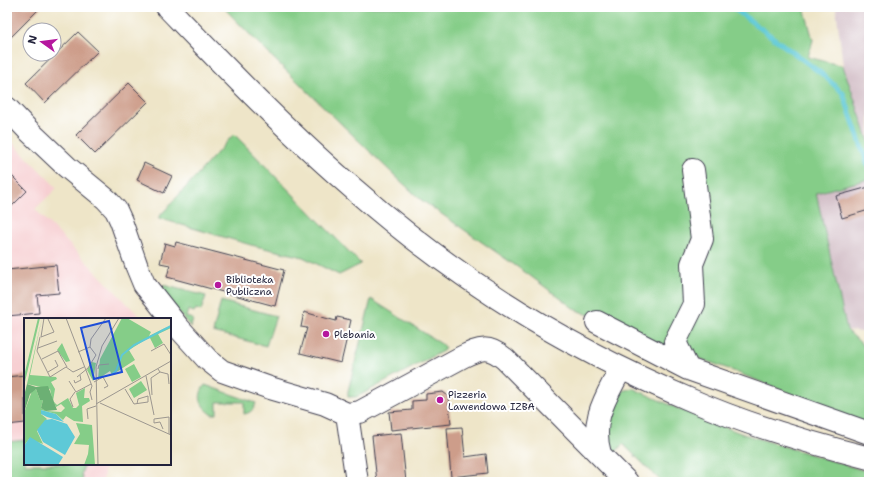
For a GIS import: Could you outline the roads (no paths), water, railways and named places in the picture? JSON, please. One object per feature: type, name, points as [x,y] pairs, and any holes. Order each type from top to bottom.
[{"type":"street","points":[[166,7],[299,140],[350,187],[383,214],[459,271],[532,319],[621,368],[692,401],[730,416],[807,441],[869,458]]},
{"type":"street","points":[[7,108],[67,167],[106,199],[116,210],[122,221],[144,284],[171,318]]},
{"type":"street","points":[[688,369],[675,342],[694,304],[692,264],[702,239],[693,170]]},
{"type":"street","points":[[171,319],[207,359],[222,371],[270,388],[325,404],[347,414],[360,412],[462,356],[476,351],[489,349],[497,352],[505,359],[627,482]]},
{"type":"street","points":[[597,322],[688,369],[869,433]]},
{"type":"street","points":[[600,454],[597,444],[596,428],[598,418],[621,368]]},
{"type":"street","points":[[347,414],[357,482]]},
{"type":"waterway","points":[[732,7],[822,74],[843,93],[869,168]]},
{"type":"place","name":"Biblioteka Publiczna","points":[[218,285]]},
{"type":"place","name":"Plebania","points":[[326,334]]},
{"type":"place","name":"Pizzeria Lawendowa IZBA","points":[[440,400]]}]
